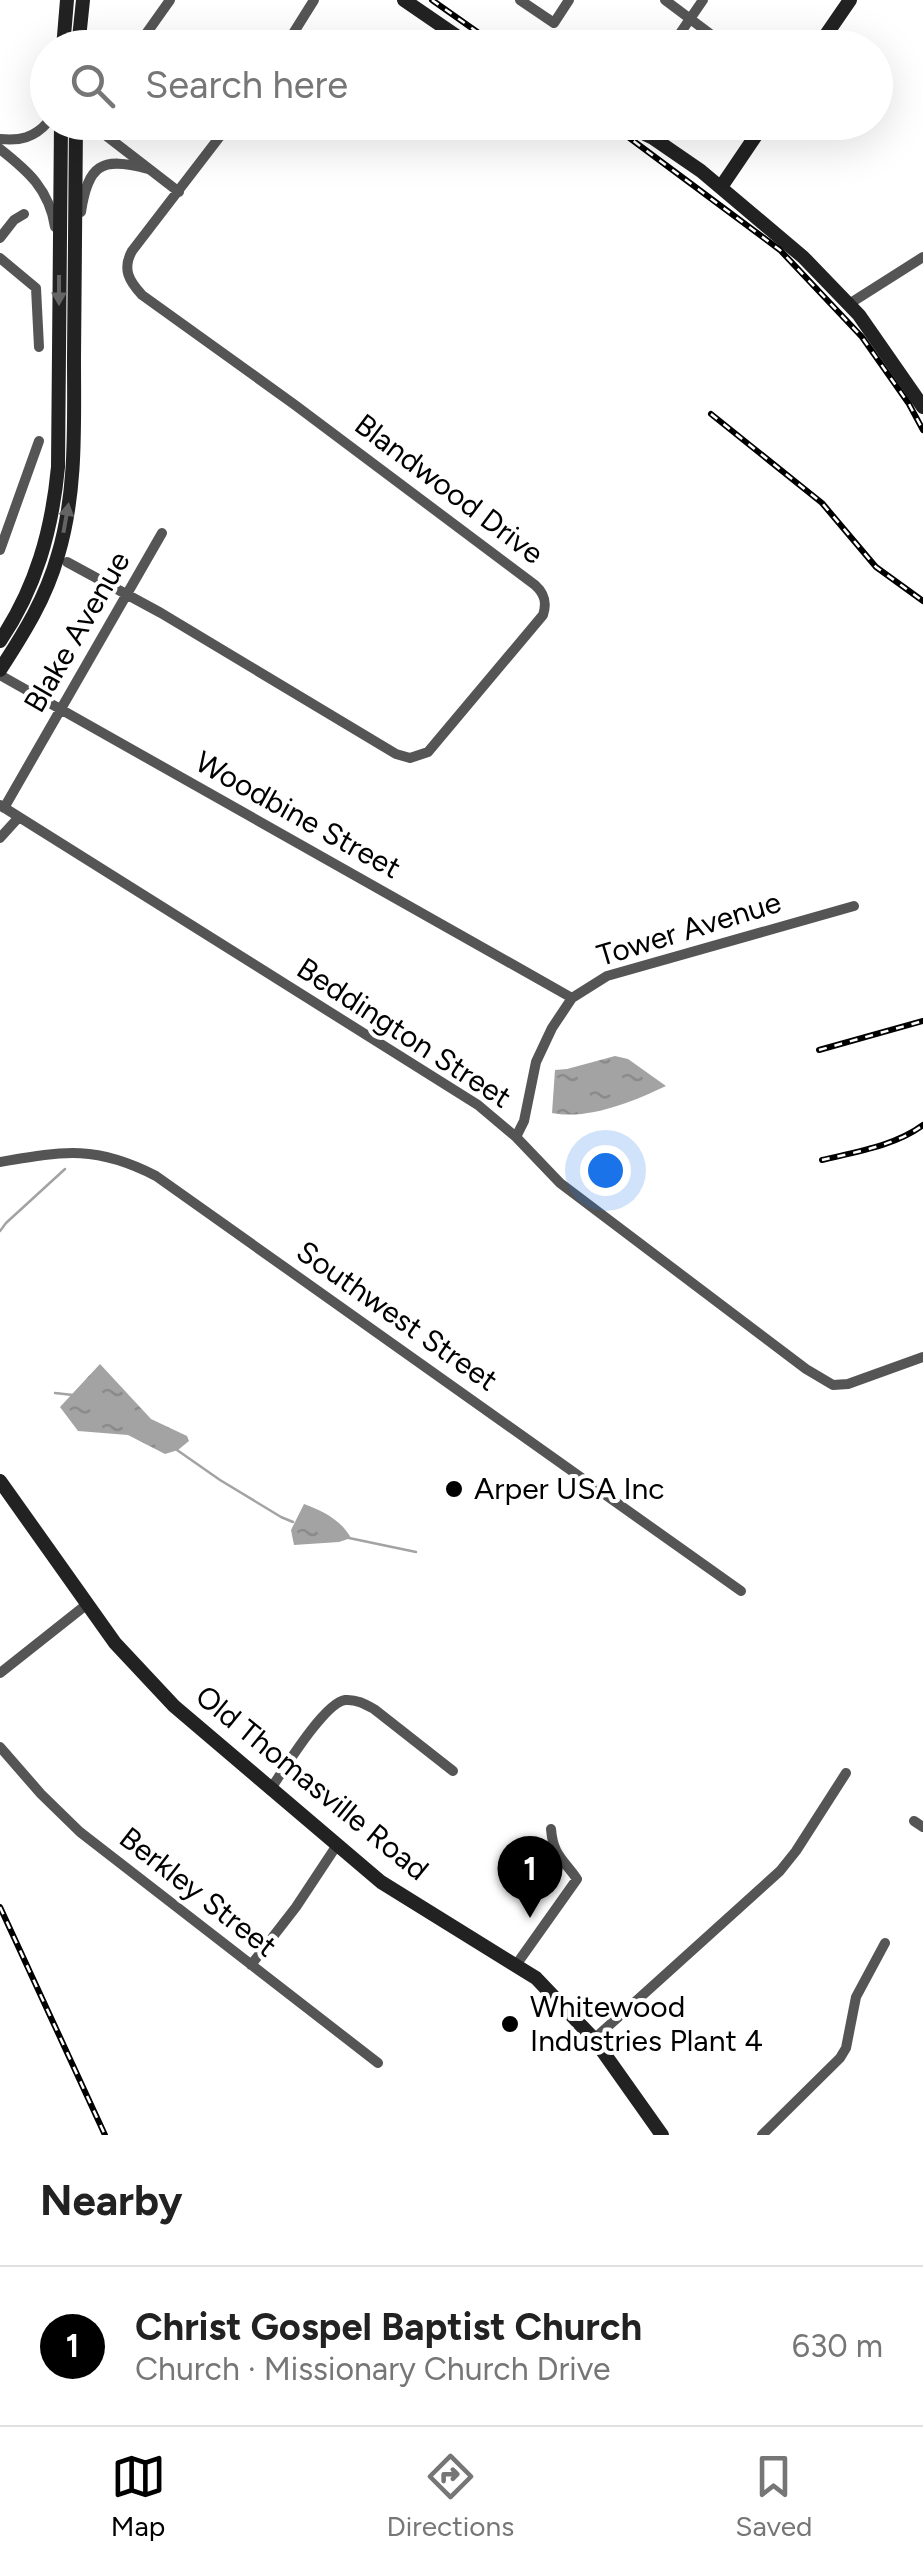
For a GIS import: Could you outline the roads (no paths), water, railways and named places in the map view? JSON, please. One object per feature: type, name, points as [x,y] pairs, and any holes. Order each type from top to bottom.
[{"type":"street","points":[[64,30],[67,0]]},
{"type":"street","points":[[80,30],[83,0]]},
{"type":"street","points":[[149,30],[170,0]]},
{"type":"street","points":[[295,30],[314,0]]},
{"type":"street","points":[[520,0],[554,23],[570,0]]},
{"type":"street","points":[[665,0],[706,30]]},
{"type":"street","points":[[682,30],[702,0]]},
{"type":"street","points":[[829,30],[850,0]]},
{"type":"street","points":[[409,1],[449,30]]},
{"type":"street","points":[[0,139],[30,137]]},
{"type":"street","points":[[0,641],[38,570],[55,497],[61,140]]},
{"type":"street","points":[[0,672],[43,597],[67,518],[72,474],[76,140]]},
{"type":"street","points":[[111,140],[179,192]]},
{"type":"street","name":"Blandwood Drive","points":[[67,562],[396,754],[410,758],[428,752],[540,620],[545,608],[544,596],[535,585],[131,284],[128,260],[217,140]]},
{"type":"street","points":[[657,140],[721,187],[849,304],[923,408]]},
{"type":"street","points":[[721,187],[753,140]]},
{"type":"street","points":[[0,149],[30,173],[44,191],[52,210],[58,249]]},
{"type":"street","points":[[75,248],[85,187],[97,169],[116,163],[148,169]]},
{"type":"street","points":[[0,238],[24,214]]},
{"type":"street","points":[[849,304],[923,257]]},
{"type":"street","points":[[0,258],[36,288],[38,348]]},
{"type":"street","points":[[0,550],[38,440]]},
{"type":"street","name":"Blake Avenue","points":[[2,806],[62,710],[162,533]]},
{"type":"street","name":"Woodbine Street","points":[[0,672],[572,998]]},
{"type":"street","name":"Beddington Street","points":[[2,806],[478,1105],[516,1137],[560,1183],[806,1369],[834,1385],[848,1384],[923,1357]]},
{"type":"street","points":[[0,838],[19,817]]},
{"type":"street","name":"Tower Avenue","points":[[516,1137],[524,1121],[536,1062],[572,998],[607,976],[854,906]]},
{"type":"street","name":"Southwest Street","points":[[0,1162],[79,1152],[115,1159],[156,1176],[741,1591]]},
{"type":"street","name":"Old Thomasville Road","points":[[0,1481],[86,1604],[174,1706],[380,1882],[547,1988],[594,2039],[662,2135]]},
{"type":"street","points":[[1,1672],[86,1604]]},
{"type":"street","points":[[270,1790],[327,1710],[342,1700],[374,1709],[453,1771]]},
{"type":"street","name":"Berkley Street","points":[[0,1747],[80,1832],[378,2064]]},
{"type":"street","points":[[594,2039],[780,1872],[846,1773]]},
{"type":"street","points":[[516,1965],[576,1879],[558,1857],[551,1828]]},
{"type":"street","points":[[252,1965],[337,1845]]},
{"type":"street","points":[[762,2135],[840,2058],[846,2048],[856,1997],[885,1942]]},
{"type":"water","points":[[615,1056],[628,1059],[666,1086],[595,1112],[552,1113],[555,1070]]},
{"type":"water","points":[[100,1364],[151,1419],[187,1436],[189,1441],[165,1454],[128,1435],[78,1431],[60,1407]]},
{"type":"water","points":[[304,1504],[331,1517],[351,1538],[294,1545],[291,1530]]},
{"type":"waterway","points":[[0,1231],[65,1169]]},
{"type":"waterway","points":[[55,1393],[73,1395]]},
{"type":"waterway","points":[[177,1450],[293,1522]]},
{"type":"waterway","points":[[349,1538],[416,1552]]},
{"type":"railway","points":[[432,0],[474,30]]},
{"type":"railway","points":[[632,140],[780,250],[862,337],[923,430]]},
{"type":"railway","points":[[711,414],[822,503],[876,567],[923,601]]},
{"type":"railway","points":[[819,1050],[923,1021]]},
{"type":"railway","points":[[822,1160],[887,1143],[923,1125]]},
{"type":"railway","points":[[0,1907],[105,2135]]},
{"type":"place","name":"Arper USA Inc","points":[[454,1489]]},
{"type":"place","name":"Christ Gospel Baptist Church","points":[[530,1918]]},
{"type":"place","name":"Whitewood Industries Plant 4","points":[[510,2024]]}]
